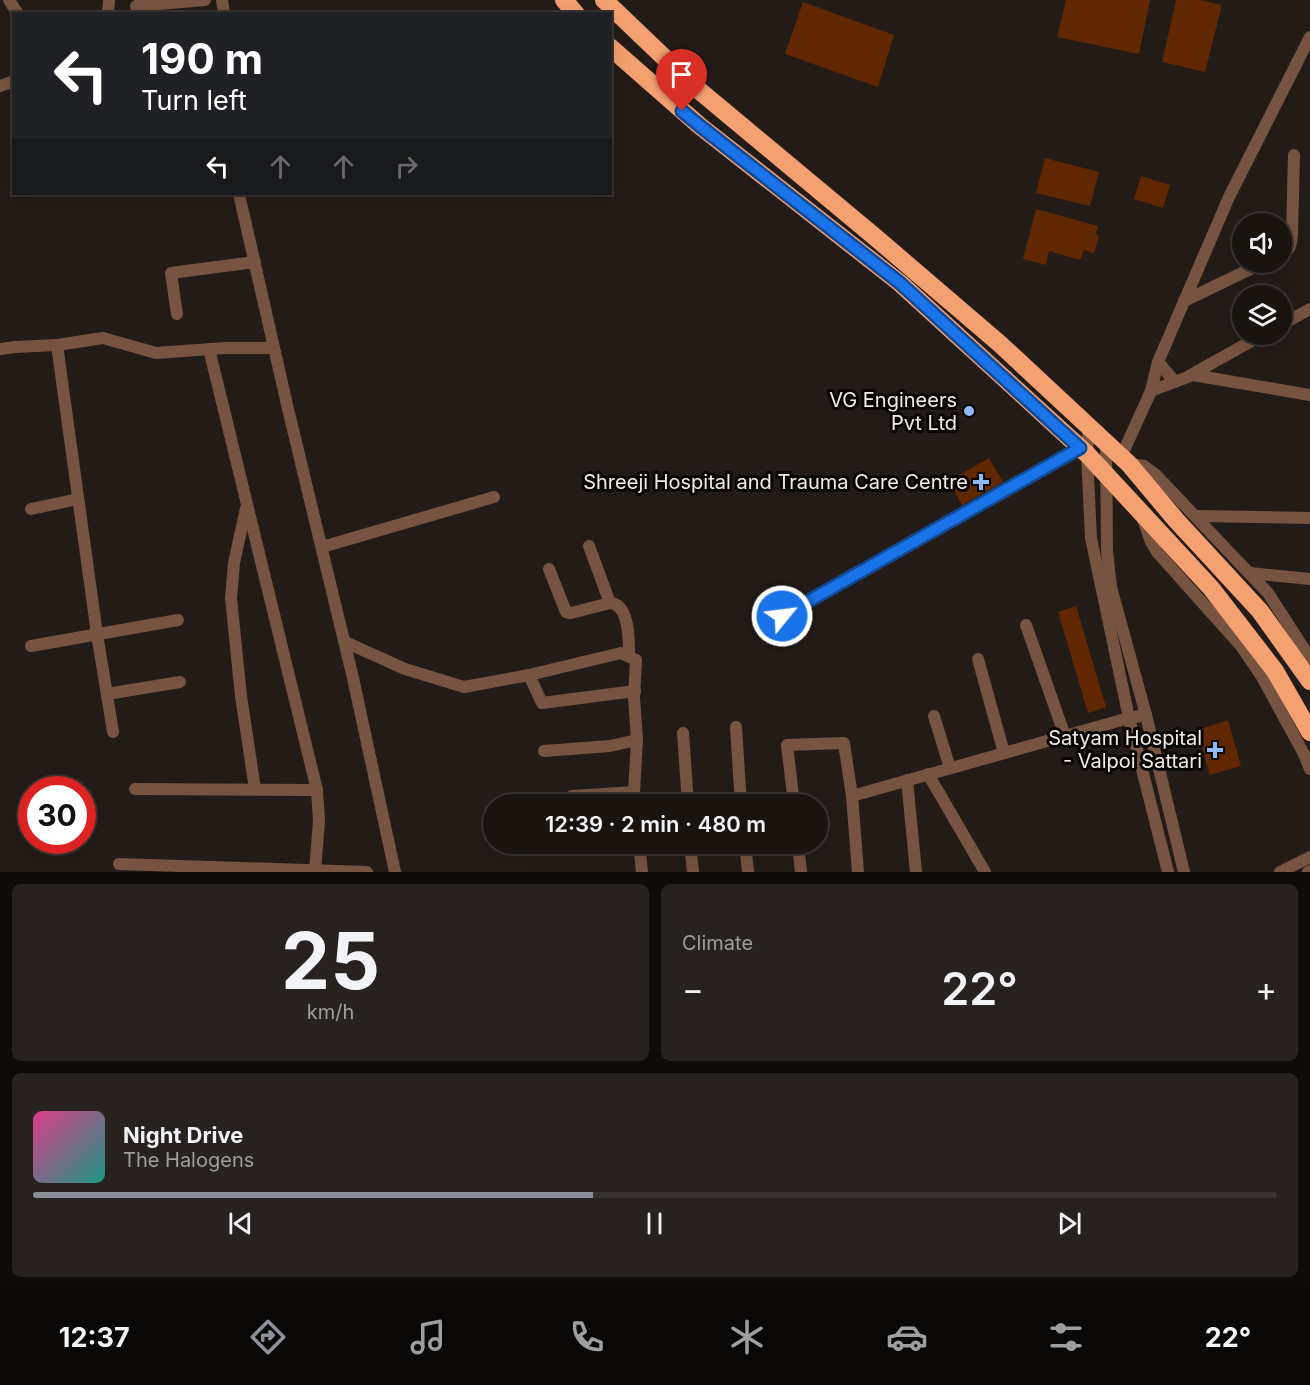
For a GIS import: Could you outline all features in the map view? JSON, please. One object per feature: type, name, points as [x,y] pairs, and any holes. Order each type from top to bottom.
[{"type":"highway","points":[[564,0],[574,12]]},
{"type":"highway","points":[[604,0],[695,87],[884,244],[1000,344],[1089,426],[1125,461],[1260,611],[1310,681]]},
{"type":"highway","points":[[612,49],[700,126],[900,283],[1084,451],[1211,588],[1275,671],[1310,732]]},
{"type":"street","points":[[136,6],[205,0]]},
{"type":"street","points":[[1310,37],[1229,197],[1158,362],[1151,391],[1125,461],[1143,465],[1155,474],[1197,516],[1268,593],[1310,658]]},
{"type":"street","points":[[1292,234],[1294,155]]},
{"type":"street","points":[[239,195],[345,642],[395,872]]},
{"type":"street","points":[[177,314],[171,273],[255,262]]},
{"type":"street","points":[[1184,301],[1242,273]]},
{"type":"street","points":[[1292,319],[1310,309]]},
{"type":"street","points":[[0,349],[57,345],[103,338],[156,353],[274,348]]},
{"type":"street","points":[[57,345],[97,634],[113,732]]},
{"type":"street","points":[[1188,377],[1245,345]]},
{"type":"street","points":[[209,349],[317,790],[319,821],[315,871]]},
{"type":"street","points":[[1158,362],[1175,382]]},
{"type":"street","points":[[1151,391],[1193,375],[1310,395]]},
{"type":"street","points":[[1089,426],[1084,451],[1090,538],[1129,718],[1168,872]]},
{"type":"street","points":[[1106,443],[1107,551],[1111,587],[1146,715],[1184,872]]},
{"type":"street","points":[[782,616],[1084,451]]},
{"type":"street","points":[[322,547],[494,497]]},
{"type":"street","points":[[31,509],[78,500]]},
{"type":"street","points":[[246,505],[234,563],[231,598],[241,696],[255,789]]},
{"type":"street","points":[[1141,512],[1151,542],[1157,552],[1241,646],[1262,678],[1310,769]]},
{"type":"street","points":[[1197,516],[1310,518]]},
{"type":"street","points":[[588,546],[610,603]]},
{"type":"street","points":[[549,568],[566,612],[610,603],[619,606],[629,634],[629,656]]},
{"type":"street","points":[[1250,573],[1310,579]]},
{"type":"street","points":[[31,646],[178,620]]},
{"type":"street","points":[[1026,625],[1065,736]]},
{"type":"street","points":[[345,642],[405,669],[464,687],[529,675],[621,653],[629,656],[636,660],[638,740],[635,794]]},
{"type":"street","points":[[978,659],[1004,753]]},
{"type":"street","points":[[529,675],[542,703],[635,691]]},
{"type":"street","points":[[107,694],[180,682]]},
{"type":"street","points":[[852,796],[1146,715]]},
{"type":"street","points":[[934,716],[950,768]]},
{"type":"street","points":[[736,727],[740,794]]},
{"type":"street","points":[[683,733],[687,794]]},
{"type":"street","points":[[544,751],[610,746],[638,740]]},
{"type":"street","points":[[793,794],[787,745],[844,743],[852,796],[858,872]]},
{"type":"street","points":[[928,774],[985,872]]},
{"type":"street","points":[[907,780],[916,872]]},
{"type":"street","points":[[135,789],[317,790]]},
{"type":"street","points":[[640,854],[642,872]]},
{"type":"street","points":[[691,854],[693,872]]},
{"type":"street","points":[[746,854],[748,872]]},
{"type":"street","points":[[799,854],[801,872]]},
{"type":"street","points":[[1280,872],[1310,857]]},
{"type":"street","points":[[119,864],[367,872]]},
{"type":"building","points":[[1066,0],[1150,0],[1139,54],[1057,37]]},
{"type":"building","points":[[1176,0],[1200,0],[1222,5],[1205,72],[1162,62]]},
{"type":"building","points":[[803,2],[894,35],[878,87],[785,54]]},
{"type":"building","points":[[1045,158],[1099,172],[1090,206],[1036,193]]},
{"type":"building","points":[[1141,176],[1170,185],[1163,208],[1134,199]]},
{"type":"building","points":[[1036,209],[1098,226],[1096,234],[1099,236],[1094,253],[1084,250],[1080,260],[1049,251],[1046,265],[1023,259]]},
{"type":"building","points":[[989,458],[1003,482],[962,505],[949,481]]},
{"type":"building","points":[[1076,606],[1106,707],[1088,713],[1058,612]]},
{"type":"building","points":[[1228,720],[1241,766],[1210,775],[1197,730]]},
{"type":"place","name":"VG Engineers Pvt Ltd","points":[[969,411]]},
{"type":"place","name":"Shreeji Hospital and Trauma Care Centre","points":[[981,482]]},
{"type":"place","name":"Satyam Hospital - Valpoi Sattari","points":[[1215,750]]},
{"type":"route","points":[[682,111],[900,283],[1080,448],[782,616]]}]
